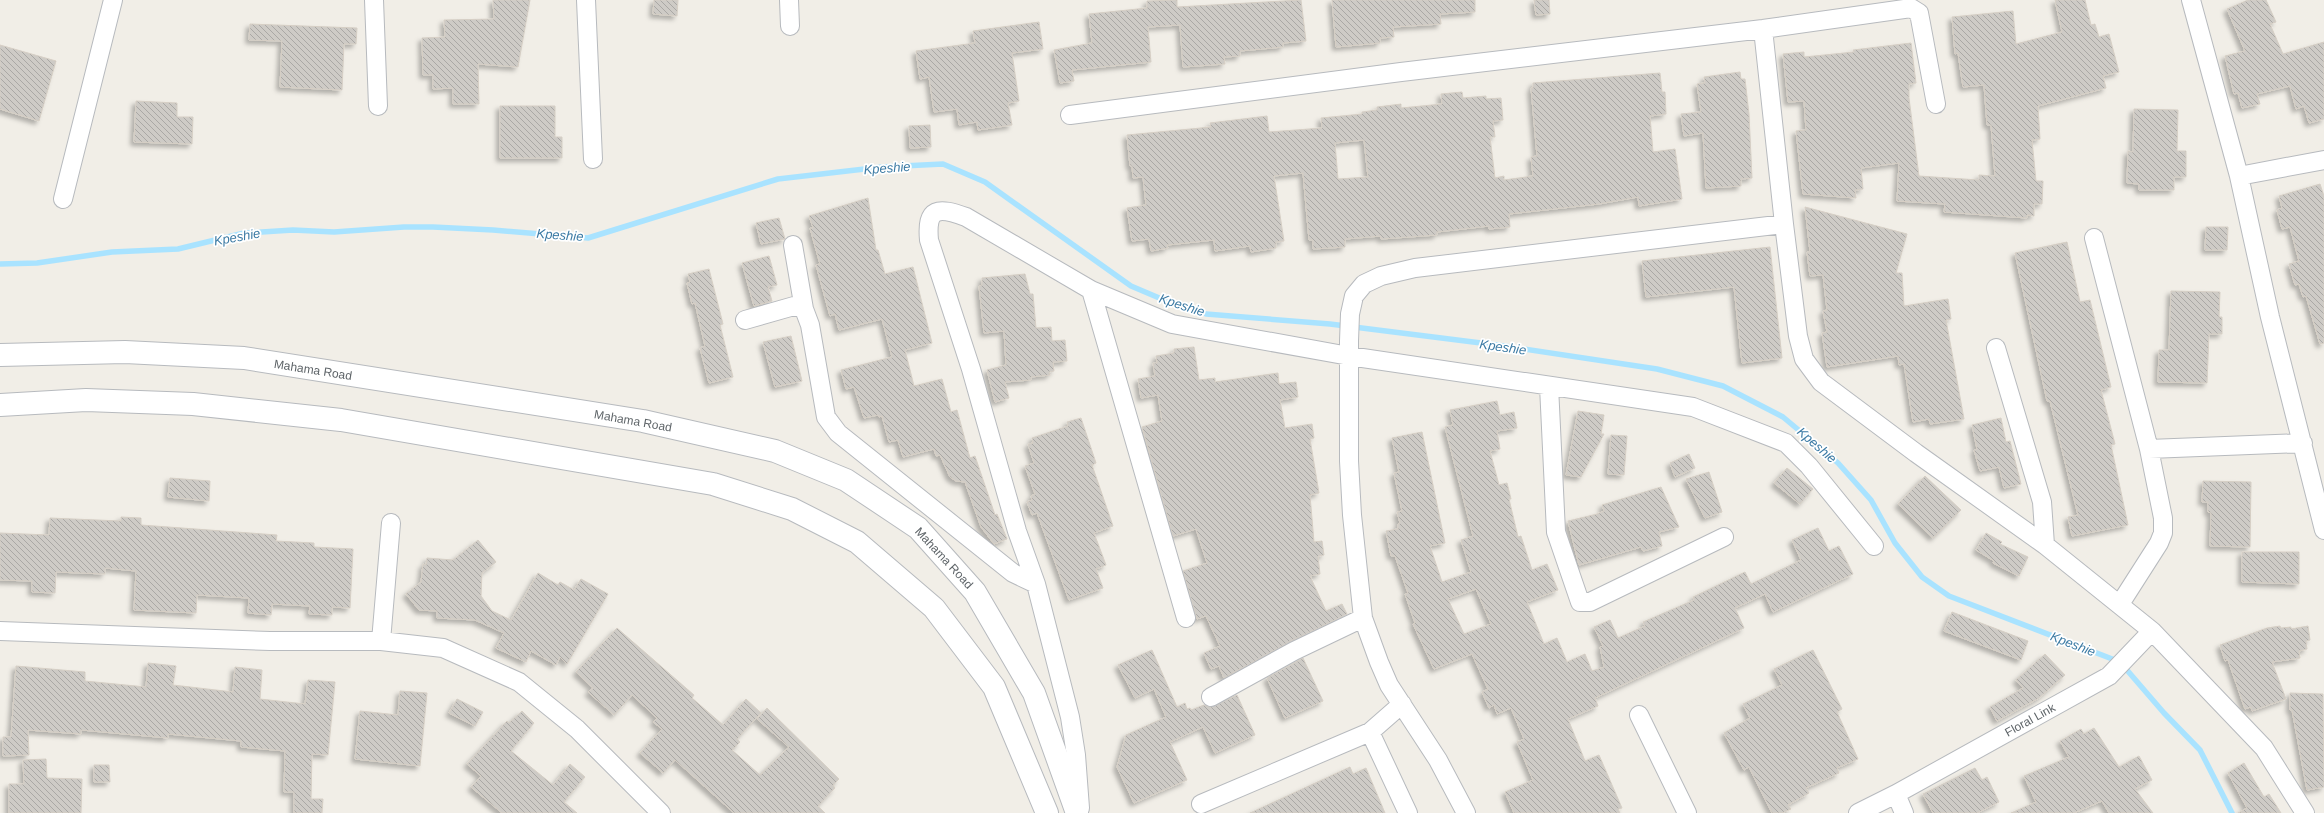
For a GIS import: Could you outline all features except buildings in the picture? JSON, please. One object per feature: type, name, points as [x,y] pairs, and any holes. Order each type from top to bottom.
[{"type":"street","points":[[63,199],[113,0]]},
{"type":"street","points":[[374,0],[378,106]]},
{"type":"street","points":[[586,0],[593,159]]},
{"type":"street","points":[[789,0],[790,26]]},
{"type":"street","points":[[2191,0],[2239,176],[2270,317],[2324,530]]},
{"type":"street","points":[[1070,115],[1409,71],[1763,29],[1911,8],[1919,13],[1923,27],[1936,104]]},
{"type":"street","points":[[1763,29],[1784,224],[1798,336],[1804,359],[1821,382],[1916,453],[2045,545],[2152,631],[2264,748],[2305,813]]},
{"type":"street","points":[[2239,176],[2324,160]]},
{"type":"street","points":[[1081,813],[1076,755],[1070,717],[1036,584],[1017,532],[971,369],[929,240],[928,226],[930,217],[938,211],[949,211],[966,217],[1091,290],[1172,324],[1349,349],[1549,386],[1693,407],[1786,443],[1810,466],[1874,546]]},
{"type":"street","points":[[1466,813],[1438,760],[1390,685],[1379,662],[1363,618],[1349,461],[1350,314],[1354,296],[1364,284],[1381,276],[1416,268],[1784,224]]},
{"type":"street","points":[[2094,238],[2149,449],[2163,518],[2163,533],[2153,554],[2120,604]]},
{"type":"street","points":[[793,245],[804,309],[810,325],[826,417],[838,433],[1013,573],[1036,584]]},
{"type":"street","points":[[1091,290],[1186,618]]},
{"type":"street","points":[[745,320],[794,306],[804,309]]},
{"type":"street","points":[[1996,348],[2042,502],[2045,545]]},
{"type":"street","name":"Mahama Road","points":[[0,355],[125,352],[244,358],[643,422],[775,450],[839,477],[918,528],[975,592],[1034,693],[1077,813]]},
{"type":"street","points":[[1549,386],[1556,532],[1580,602],[1590,602],[1724,537]]},
{"type":"street","points":[[0,405],[86,400],[194,404],[341,420],[712,484],[792,509],[857,542],[934,608],[994,687],[1047,813]]},
{"type":"street","points":[[2149,449],[2302,443]]},
{"type":"street","points":[[381,640],[391,523]]},
{"type":"street","points":[[1212,697],[1294,651],[1363,618]]},
{"type":"street","points":[[0,631],[270,641],[381,640],[443,648],[519,682],[577,729],[661,813]]},
{"type":"street","name":"Floral Link","points":[[1858,813],[1896,794],[2109,676],[2152,631]]},
{"type":"street","points":[[1201,804],[1370,732],[1402,704]]},
{"type":"street","points":[[1639,715],[1687,813]]},
{"type":"street","points":[[1370,732],[1408,813]]},
{"type":"street","points":[[1896,794],[1904,813]]},
{"type":"waterway","name":"Kpeshie","points":[[0,264],[37,263],[112,252],[178,249],[244,233],[293,230],[334,232],[404,227],[433,227],[493,230],[588,238],[778,179],[882,167],[943,164],[985,182],[1131,286],[1164,300],[1206,314],[1330,324],[1497,345],[1657,369],[1723,386],[1783,417],[1838,463],[1871,500],[1895,543],[1922,577],[1949,596],[2120,662],[2164,713],[2200,750],[2232,813]]}]
